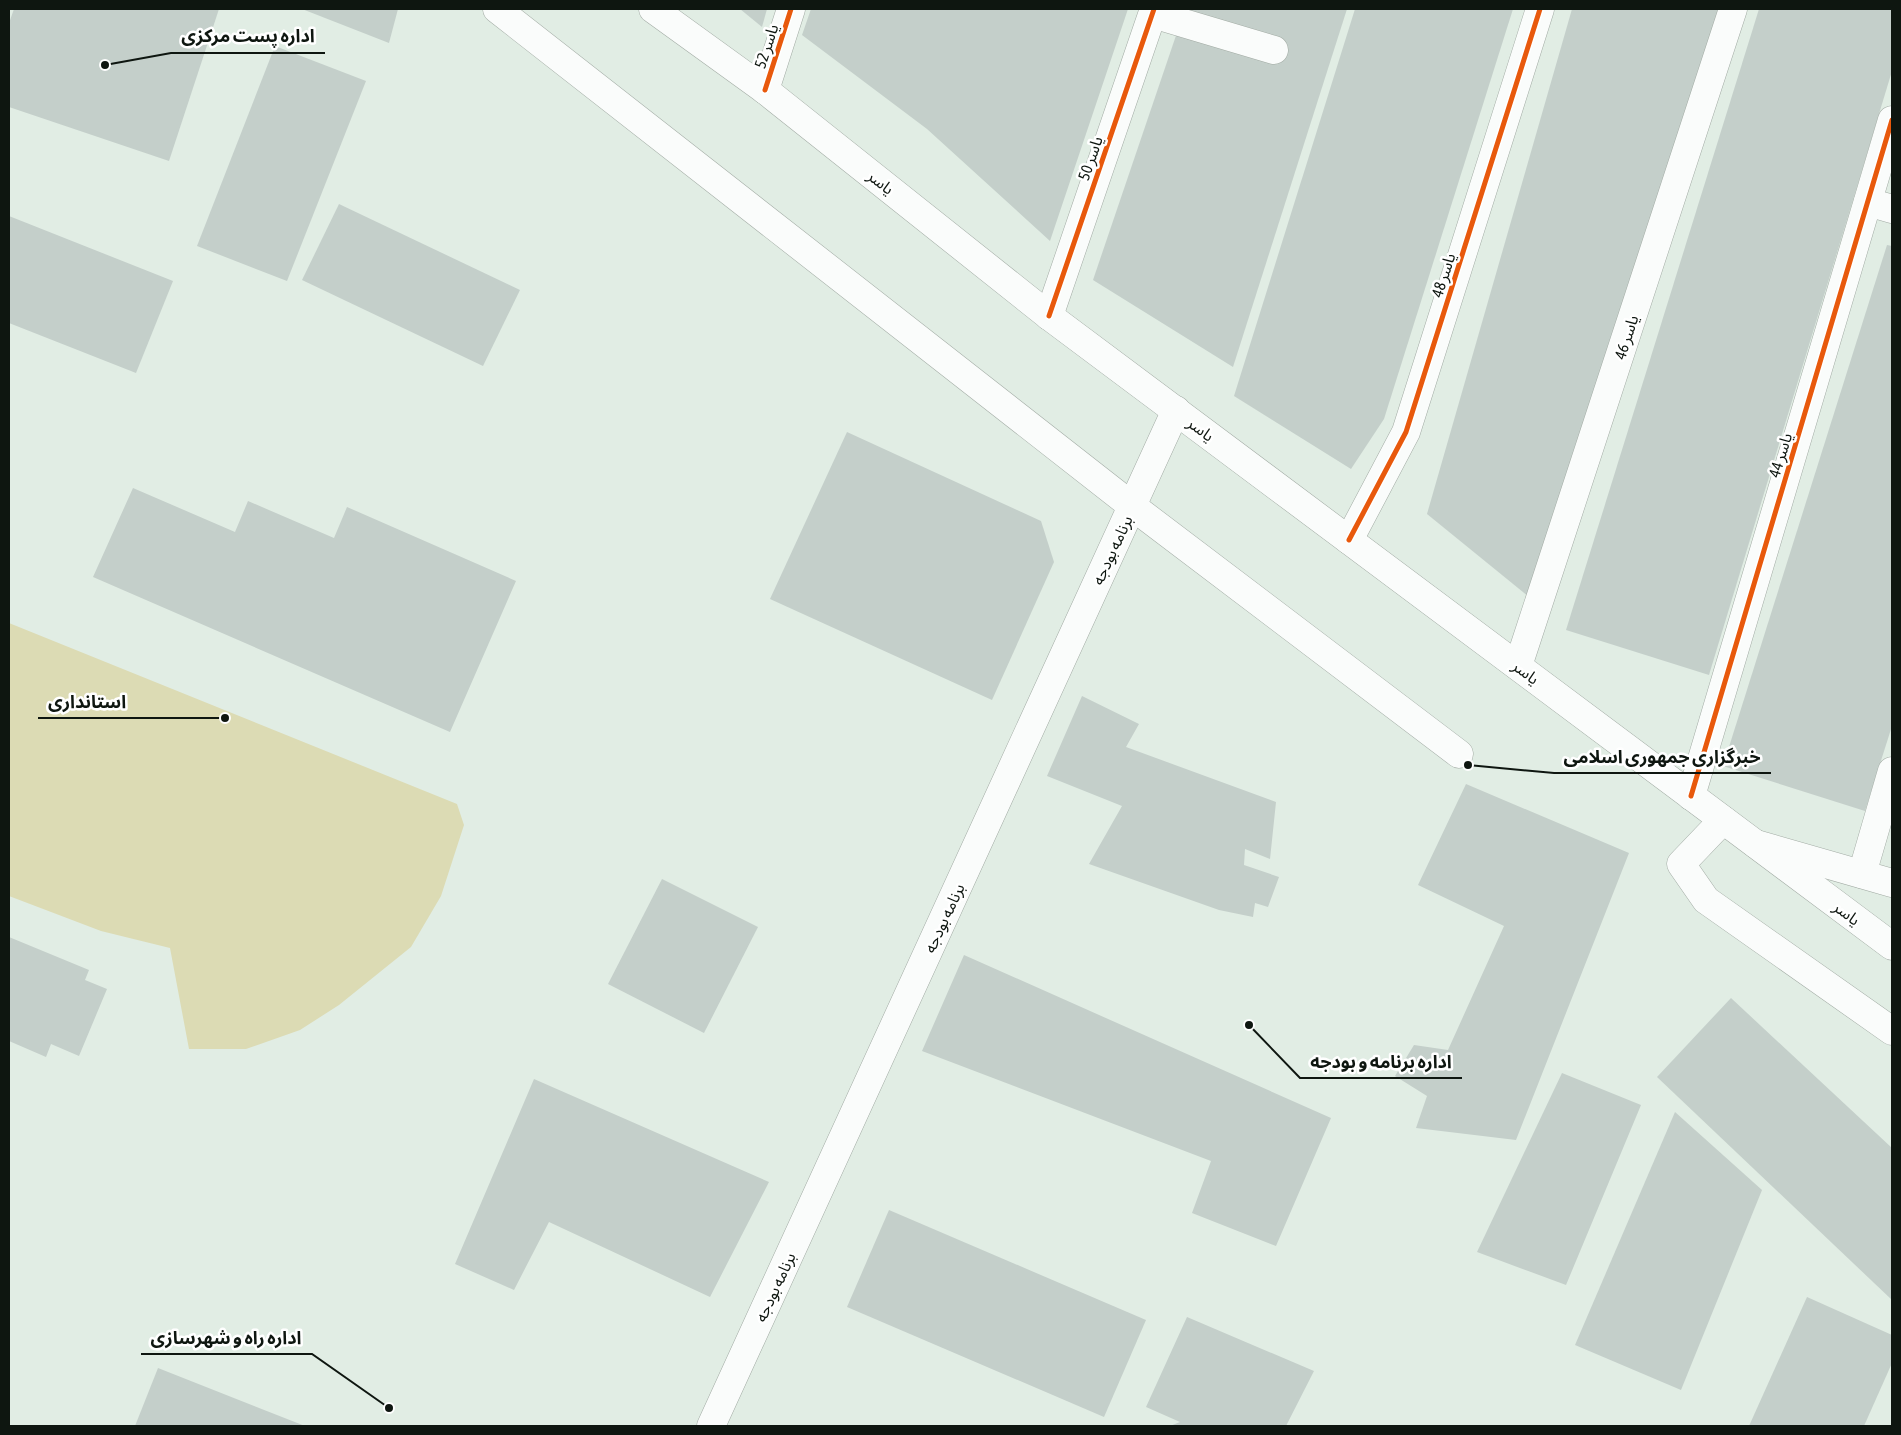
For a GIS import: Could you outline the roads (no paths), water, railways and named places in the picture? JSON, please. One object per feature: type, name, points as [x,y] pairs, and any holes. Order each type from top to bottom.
[{"type":"main road","points":[[497,9],[527,17],[1132,506],[1459,754]]},
{"type":"main road","name":"یاسر","points":[[653,9],[765,90],[1049,316],[1892,946]]},
{"type":"main road","name":"یاسر 52","points":[[765,90],[791,9]]},
{"type":"main road","name":"یاسر 48","points":[[1349,540],[1406,432],[1540,9]]},
{"type":"main road","name":"یاسر 46","points":[[1518,666],[1734,9]]},
{"type":"main road","points":[[1153,11],[1274,50]]},
{"type":"main road","name":"یاسر 50","points":[[1049,316],[1153,11]]},
{"type":"main road","name":"یاسر 44","points":[[1691,796],[1880,206],[1892,120]]},
{"type":"main road","name":"برنامه بودجه","points":[[712,1426],[1176,410]]},
{"type":"main road","points":[[1862,874],[1892,771]]},
{"type":"main road","points":[[1723,820],[1681,864],[1706,900],[1892,1032]]},
{"type":"main road","name":"یاسر","points":[[1754,843],[1892,883]]},
{"type":"place","name":"اداره پست مرکزی","points":[[105,65]]},
{"type":"place","name":"استانداری","points":[[225,718]]},
{"type":"place","name":"خبرگزاری جمهوری اسلامی","points":[[1468,765]]},
{"type":"place","name":"اداره برنامه و بودجه","points":[[1249,1025]]},
{"type":"place","name":"اداره راه و شهرسازی","points":[[389,1408]]}]
